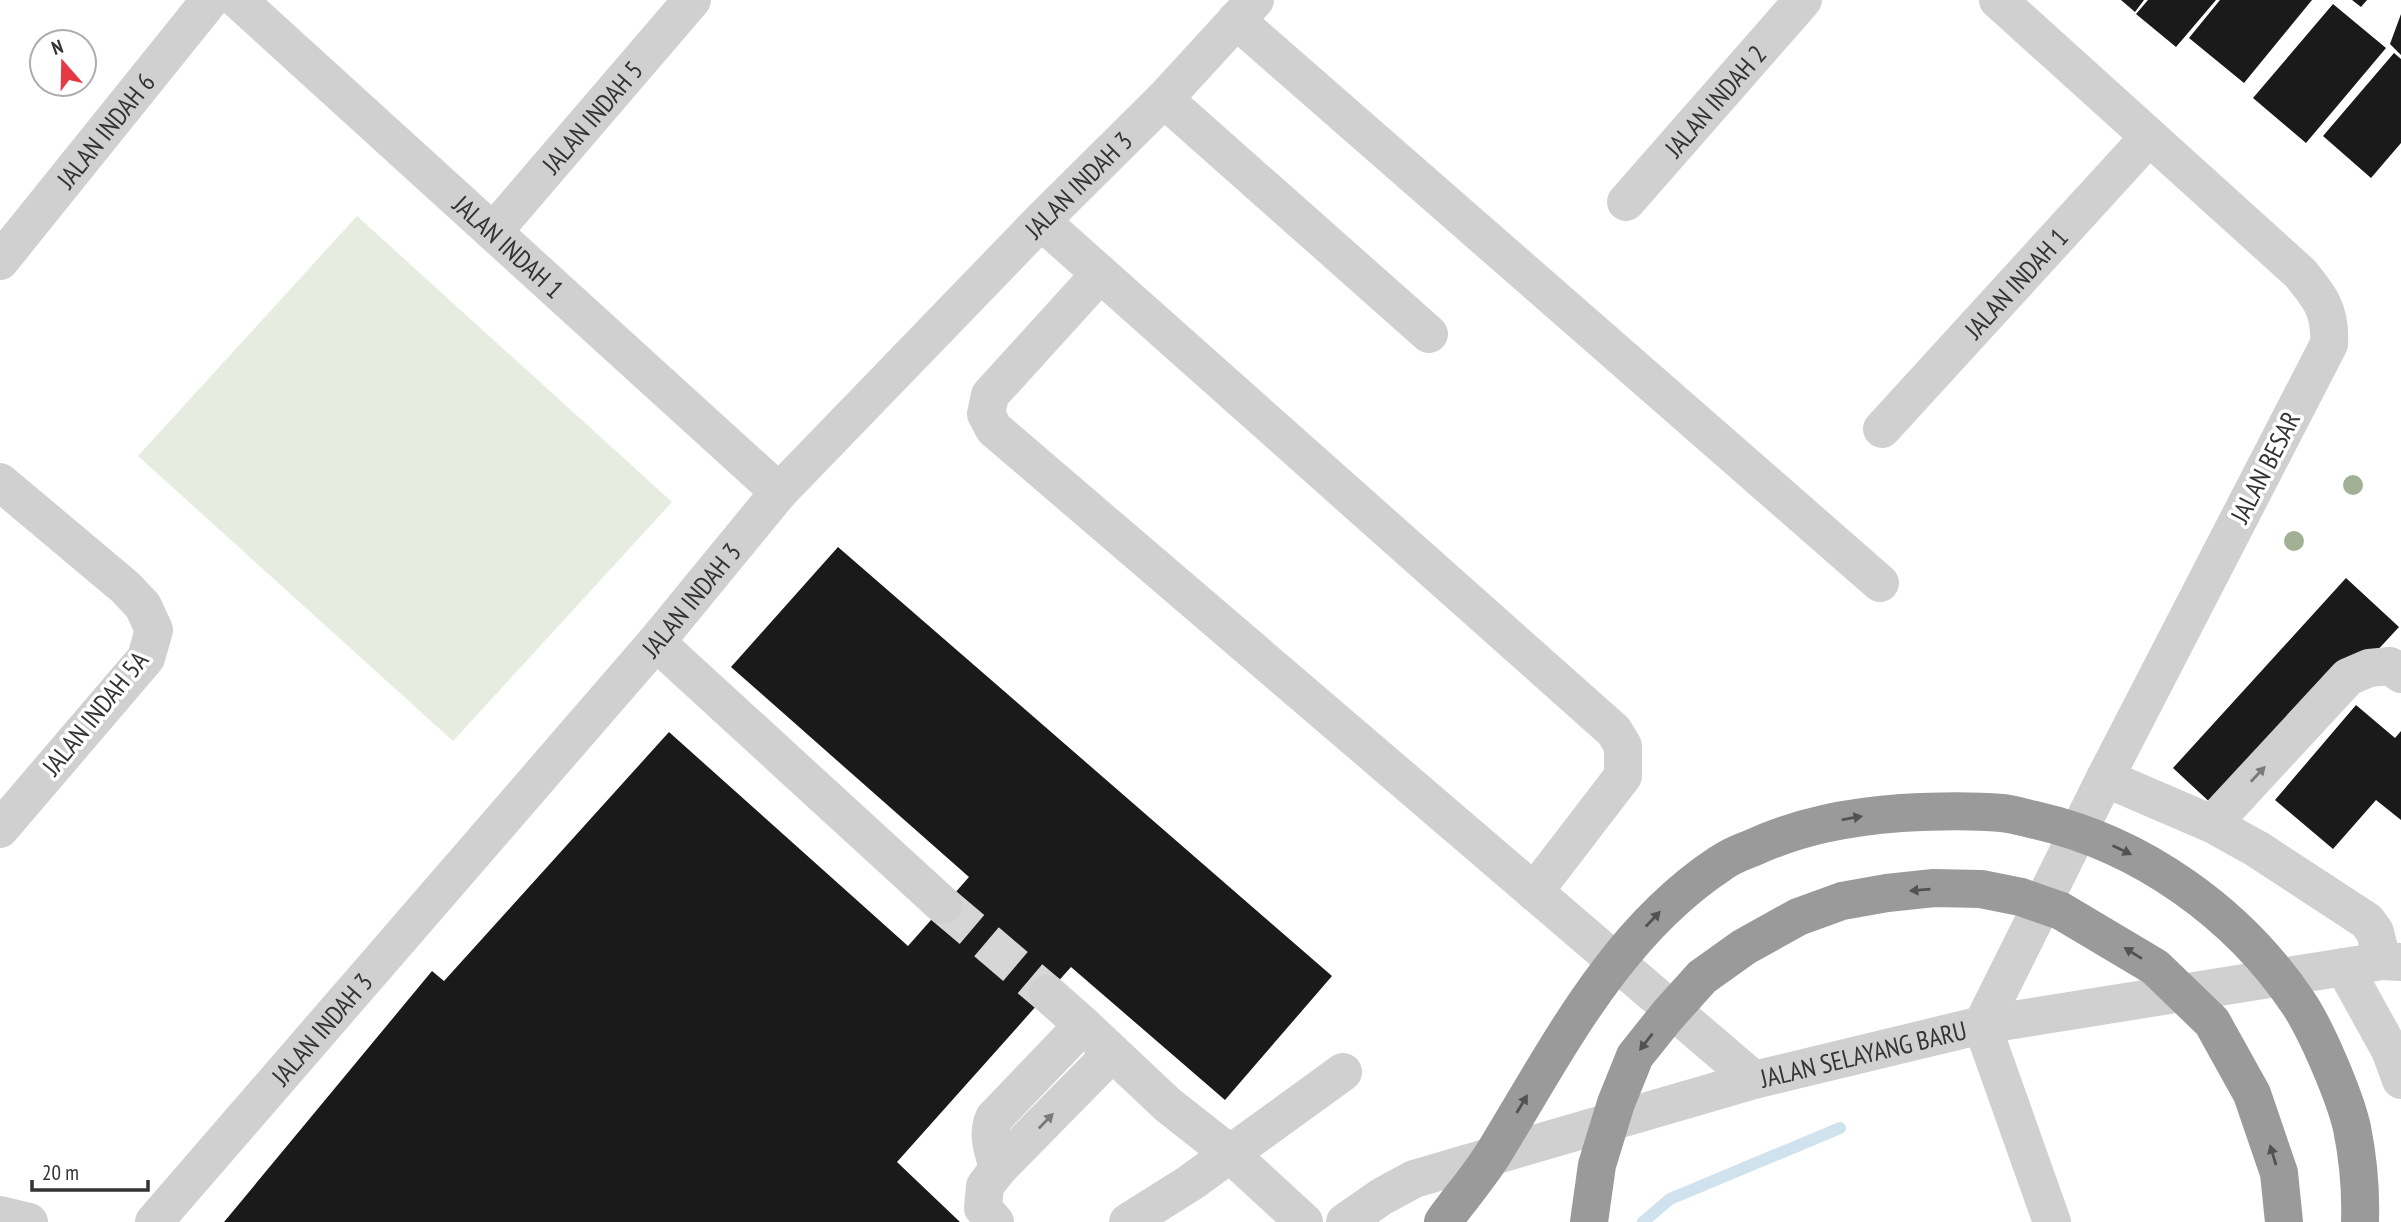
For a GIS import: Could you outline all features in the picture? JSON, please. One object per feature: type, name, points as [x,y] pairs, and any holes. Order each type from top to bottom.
[{"type":"highway","points":[[1443,1222],[1493,1155],[1577,1016],[1623,951],[1689,885],[1726,860],[1766,841],[1815,824],[1863,816],[1963,812],[2004,813],[2040,821],[2120,848],[2174,879],[2226,921],[2267,960],[2302,1008],[2330,1069],[2352,1127],[2360,1222]]},
{"type":"highway","points":[[1589,1222],[1597,1165],[1616,1103],[1635,1056],[1702,977],[1744,947],[1798,917],[1842,901],[1887,892],[1934,888],[1982,889],[2021,897],[2062,911],[2155,967],[2212,1022],[2252,1094],[2279,1173],[2284,1222]]},
{"type":"street","name":"JALAN INDAH 6","points":[[0,261],[210,0]]},
{"type":"street","name":"JALAN INDAH 1","points":[[238,0],[779,492]]},
{"type":"street","name":"JALAN INDAH 5","points":[[494,232],[692,0]]},
{"type":"street","name":"JALAN INDAH 2","points":[[1626,202],[1803,0]]},
{"type":"street","name":"JALAN BESAR","points":[[1982,1025],[2105,778],[2329,344],[2330,327],[2326,310],[2300,273],[1998,0]]},
{"type":"street","name":"JALAN INDAH 3","points":[[154,1222],[656,642],[779,492],[1041,221],[1164,99],[1245,10]]},
{"type":"street","points":[[1245,10],[1880,583]]},
{"type":"street","points":[[1164,99],[1429,334]]},
{"type":"street","name":"JALAN INDAH 1","points":[[1882,429],[2149,137]]},
{"type":"street","points":[[1041,221],[1614,731],[1623,746],[1623,776],[1534,892]]},
{"type":"street","points":[[1100,274],[990,395],[986,414],[994,429],[1754,1080]]},
{"type":"street","name":"JALAN INDAH 5A","points":[[0,482],[125,587],[143,606],[154,630],[146,658],[0,829]]},
{"type":"street","points":[[656,642],[943,905]]},
{"type":"street","points":[[2211,824],[2348,677],[2369,668],[2390,666],[2401,674]]},
{"type":"street","points":[[2105,778],[2211,824],[2257,849],[2367,921],[2391,961]]},
{"type":"street","name":"JALAN SELAYANG BARU","points":[[1345,1222],[1381,1197],[1414,1179],[1754,1080],[1982,1025],[2391,961]]},
{"type":"street","points":[[2344,967],[2397,1061]]},
{"type":"street","points":[[1048,994],[1168,1105],[1229,1153],[1304,1222]]},
{"type":"street","points":[[998,1169],[990,1139],[990,1127],[994,1118],[1083,1025]]},
{"type":"street","points":[[1982,1025],[2052,1222]]},
{"type":"street","points":[[995,1222],[983,1208],[985,1186],[998,1169],[1112,1053]]},
{"type":"street","points":[[1128,1222],[1190,1183],[1343,1072]]},
{"type":"street","points":[[0,1215],[29,1222]]},
{"type":"shaded area","points":[[357,216],[672,502],[453,741],[138,456]]},
{"type":"building","points":[[2121,0],[2144,0],[2135,12]]},
{"type":"building","points":[[2148,0],[2216,0],[2176,47],[2136,14]]},
{"type":"building","points":[[2220,0],[2312,0],[2244,83],[2189,38]]},
{"type":"building","points":[[2352,0],[2367,0],[2361,7]]},
{"type":"building","points":[[2333,4],[2386,48],[2306,143],[2253,98]]},
{"type":"building","points":[[2401,14],[2401,55],[2390,44]]},
{"type":"building","points":[[2394,53],[2401,59],[2401,143],[2371,178],[2323,136]]},
{"type":"building","points":[[838,547],[1332,976],[1225,1100],[1071,967],[897,1162],[960,1222],[224,1222],[432,971],[444,981],[669,732],[908,946],[969,877],[731,667]]},
{"type":"building","points":[[2346,578],[2399,627],[2360,669],[2215,807],[2173,768]]},
{"type":"building","points":[[2356,705],[2395,738],[2401,731],[2401,820],[2376,800],[2333,849],[2275,800]]},
{"type":"waterway","points":[[1643,1222],[1670,1199],[1840,1128]]},
{"type":"tunnel","points":[[943,905],[1048,994]]}]
